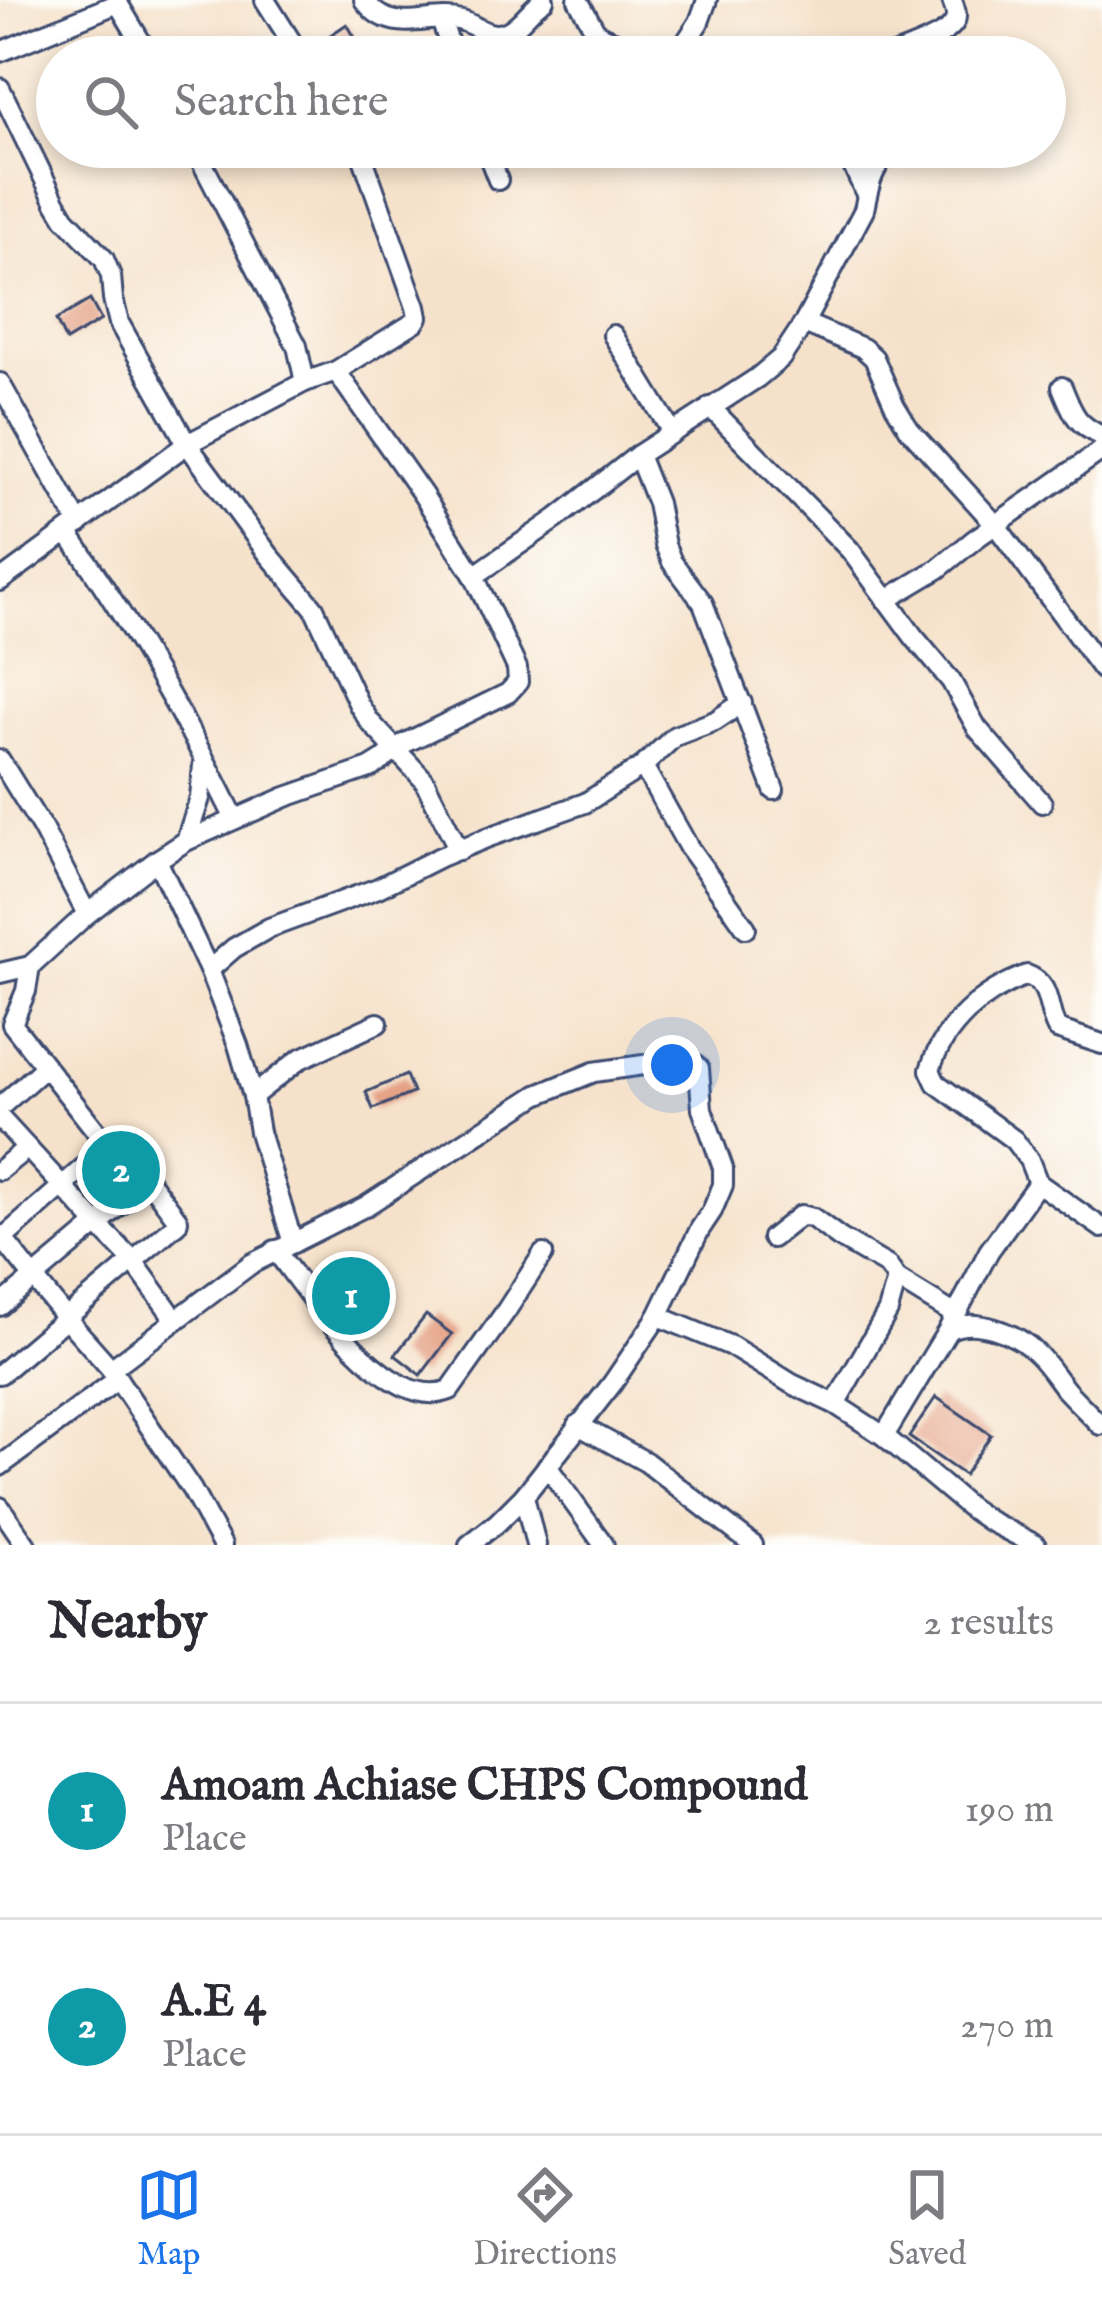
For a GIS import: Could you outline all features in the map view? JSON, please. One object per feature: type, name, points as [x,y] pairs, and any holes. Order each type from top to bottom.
[{"type":"street","points":[[265,0],[288,36]]},
{"type":"street","points":[[364,0],[390,20],[459,20],[487,33],[506,33],[544,0]]},
{"type":"street","points":[[578,0],[602,36]]},
{"type":"street","points":[[690,36],[707,0]]},
{"type":"street","points":[[941,36],[955,23],[952,0]]},
{"type":"street","points":[[37,36],[117,2],[137,36]]},
{"type":"street","points":[[441,20],[447,36]]},
{"type":"street","points":[[0,52],[36,37]]},
{"type":"street","points":[[0,88],[36,162]]},
{"type":"street","points":[[39,168],[65,218],[104,259],[119,323],[188,444],[314,608],[359,705],[424,780],[459,850]]},
{"type":"street","points":[[205,168],[297,346],[305,382]]},
{"type":"street","points":[[0,581],[188,444],[305,382],[336,371],[418,317],[366,168]]},
{"type":"street","points":[[493,168],[498,180]]},
{"type":"street","points":[[475,576],[638,455],[781,358],[865,210],[865,192],[854,168]]},
{"type":"street","points":[[865,192],[878,168]]},
{"type":"street","points":[[804,323],[863,348],[874,358],[909,429],[995,524],[1102,669]]},
{"type":"street","points":[[613,335],[672,431]]},
{"type":"street","points":[[0,973],[30,966],[87,914],[186,842],[370,767],[395,748],[508,693],[518,682],[517,668],[475,576],[336,371]]},
{"type":"street","points":[[0,383],[73,528],[235,819]]},
{"type":"street","points":[[1062,387],[1075,418],[1102,436]]},
{"type":"street","points":[[710,407],[850,550],[951,681],[977,728],[1042,803]]},
{"type":"street","points":[[886,600],[938,569],[1102,450]]},
{"type":"street","points":[[638,455],[652,488],[664,545],[671,562],[703,603],[774,790]]},
{"type":"street","points":[[209,970],[234,948],[269,928],[585,803],[643,766],[675,736],[715,721],[742,704]]},
{"type":"street","points":[[186,842],[200,798],[203,758]]},
{"type":"street","points":[[0,760],[87,914]]},
{"type":"street","points":[[643,766],[689,848],[746,928]]},
{"type":"street","points":[[157,860],[209,970],[253,1096],[284,1247],[332,1326],[377,1371],[420,1391],[450,1390],[543,1254]]},
{"type":"street","points":[[0,1374],[177,1224],[131,1157],[109,1146],[6,1029],[26,991],[30,966]]},
{"type":"street","points":[[1102,1044],[1057,1029],[1046,991],[1038,979],[1027,975],[993,990],[955,1024],[930,1070],[936,1083],[1014,1140],[1038,1184],[1102,1228]]},
{"type":"street","points":[[253,1096],[300,1059],[377,1023]]},
{"type":"street","points":[[0,1466],[115,1374],[176,1318],[251,1264],[387,1194],[537,1095],[595,1072],[690,1060],[699,1068],[702,1109],[723,1168],[724,1179],[712,1211],[658,1316],[612,1384],[524,1496],[470,1545]]},
{"type":"street","points":[[0,1107],[44,1067]]},
{"type":"street","points":[[0,1118],[133,1261],[176,1318]]},
{"type":"street","points":[[109,1146],[1,1238],[115,1374],[192,1490],[222,1545]]},
{"type":"street","points":[[0,1170],[27,1148]]},
{"type":"street","points":[[0,1306],[149,1181]]},
{"type":"street","points":[[884,1436],[989,1251],[1038,1184]]},
{"type":"street","points":[[772,1238],[801,1215],[814,1218],[888,1267],[897,1280],[951,1322],[1017,1338],[1032,1348],[1100,1425]]},
{"type":"street","points":[[835,1404],[888,1310],[897,1280]]},
{"type":"street","points":[[658,1316],[730,1346],[835,1404],[884,1436],[988,1521],[1036,1545]]},
{"type":"street","points":[[578,1425],[646,1462],[753,1545]]},
{"type":"street","points":[[548,1466],[604,1545]]},
{"type":"street","points":[[524,1496],[536,1545]]},
{"type":"street","points":[[0,1507],[26,1545]]},
{"type":"building","points":[[347,24],[354,36],[329,36]]},
{"type":"building","points":[[90,300],[101,320],[66,341],[56,320]]},
{"type":"building","points":[[406,1075],[413,1093],[373,1109],[366,1092]]},
{"type":"building","points":[[361,1273],[375,1288],[345,1318],[332,1303],[337,1298],[334,1294]]},
{"type":"building","points":[[426,1315],[452,1334],[421,1375],[395,1355]]},
{"type":"building","points":[[936,1397],[991,1435],[964,1475],[909,1437]]},
{"type":"place","name":"A.E 4","points":[[121,1170]]},
{"type":"place","name":"Amoam Achiase CHPS Compound","points":[[351,1296]]}]
